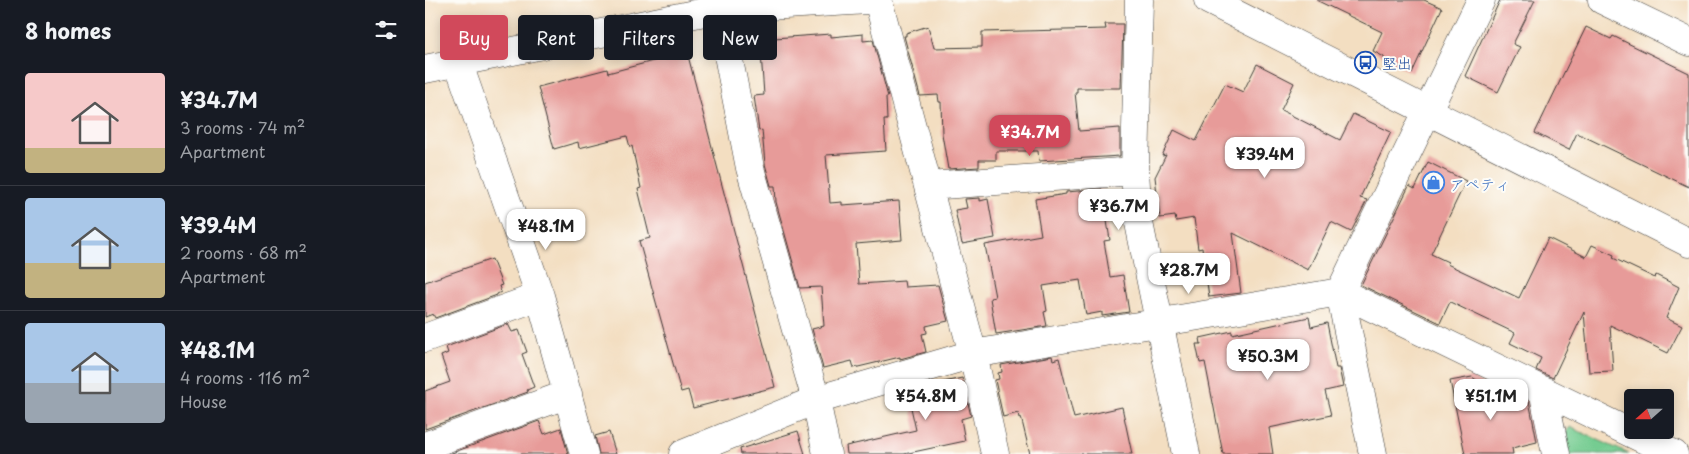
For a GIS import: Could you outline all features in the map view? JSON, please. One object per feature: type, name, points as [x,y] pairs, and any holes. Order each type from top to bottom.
[{"type":"street","points":[[425,69],[717,4],[868,0]]},
{"type":"street","points":[[878,0],[973,354],[995,454]]},
{"type":"street","points":[[1139,0],[1135,171],[1138,218],[1186,454]]},
{"type":"street","points":[[1208,0],[1688,245]]},
{"type":"street","points":[[1373,454],[1340,292],[1481,0]]},
{"type":"street","points":[[1602,0],[1689,42]]},
{"type":"street","points":[[717,4],[750,168],[816,400],[827,454]]},
{"type":"street","points":[[459,62],[540,296],[584,454]]},
{"type":"street","points":[[929,186],[1135,171]]},
{"type":"street","points":[[683,454],[816,400],[973,354],[1340,292],[1674,454]]},
{"type":"street","points":[[425,338],[540,296]]},
{"type":"street","points":[[1543,390],[1555,454]]},
{"type":"street","points":[[425,446],[568,394]]},
{"type":"green space","points":[[1570,427],[1629,454],[1566,454],[1562,437]]},
{"type":"building","points":[[1316,0],[1424,0],[1442,8],[1412,73],[1384,59],[1384,57],[1373,51],[1382,32]]},
{"type":"building","points":[[1500,0],[1535,0],[1513,44],[1520,47],[1498,92],[1465,76]]},
{"type":"building","points":[[1105,24],[1123,24],[1121,88],[1077,88],[1077,92],[1075,92],[1079,131],[1120,128],[1120,156],[1039,161],[1038,151],[996,151],[996,160],[979,160],[979,167],[948,169],[942,134],[941,102],[939,102],[938,95],[920,96],[904,36],[906,36],[906,33],[928,26],[934,48],[982,47],[982,32],[1106,29]]},
{"type":"building","points":[[1586,27],[1611,39],[1613,36],[1689,73],[1689,187],[1577,133],[1569,150],[1535,133]]},
{"type":"building","points":[[831,34],[831,37],[863,34],[863,41],[873,40],[888,97],[886,97],[887,120],[884,120],[886,151],[826,155],[830,203],[842,202],[842,205],[899,201],[902,240],[856,244],[859,284],[904,281],[905,287],[938,285],[948,321],[926,326],[927,333],[922,334],[926,352],[854,368],[852,361],[823,368],[812,329],[824,326],[821,287],[800,288],[776,202],[775,186],[771,186],[765,164],[762,130],[759,131],[754,96],[764,95],[762,60],[777,60],[777,38]]},
{"type":"building","points":[[657,60],[689,60],[775,387],[693,408],[688,390],[681,392],[639,241],[650,238],[638,189],[641,188],[632,146],[630,147],[627,136],[579,148],[578,142],[554,149],[538,87],[607,69],[608,73]]},
{"type":"building","points":[[1257,64],[1294,83],[1281,110],[1340,140],[1353,114],[1391,132],[1360,198],[1367,200],[1351,232],[1331,222],[1308,270],[1233,233],[1241,293],[1209,297],[1202,248],[1198,249],[1194,218],[1176,221],[1175,216],[1160,218],[1155,177],[1166,155],[1162,156],[1174,130],[1196,141],[1225,84],[1243,92]]},
{"type":"building","points":[[1428,162],[1466,181],[1431,254],[1448,262],[1447,264],[1519,298],[1548,238],[1586,257],[1592,245],[1614,255],[1613,258],[1655,278],[1656,275],[1679,287],[1666,318],[1682,326],[1668,353],[1610,325],[1613,371],[1589,372],[1584,312],[1553,378],[1536,370],[1541,358],[1510,343],[1515,333],[1450,302],[1440,323],[1361,285],[1409,186],[1415,189]]},
{"type":"building","points":[[1102,189],[1110,240],[1104,241],[1110,277],[1123,275],[1129,312],[1102,316],[1102,312],[1086,315],[1080,280],[1043,286],[1047,311],[1044,312],[1047,326],[996,334],[990,298],[995,297],[985,245],[1041,235],[1035,199],[1066,194],[1066,192]]},
{"type":"building","points":[[980,198],[980,201],[988,199],[995,238],[962,244],[955,210],[967,208],[965,199]]},
{"type":"building","points":[[492,259],[502,285],[499,286],[501,292],[435,318],[433,314],[425,317],[425,282]]},
{"type":"building","points":[[1309,317],[1311,327],[1327,323],[1336,368],[1339,368],[1343,387],[1325,391],[1331,415],[1269,428],[1273,454],[1223,454],[1205,362],[1200,363],[1196,344],[1201,344],[1200,338],[1232,331],[1232,334]]},
{"type":"building","points":[[508,324],[512,332],[519,330],[527,352],[522,354],[534,387],[527,390],[528,392],[425,429],[425,391],[450,382],[441,356],[448,353],[446,347]]},
{"type":"building","points":[[1052,356],[1053,360],[1059,358],[1074,418],[1122,407],[1132,454],[1030,454],[1021,417],[1019,418],[1018,413],[1003,417],[995,380],[999,379],[998,373],[1002,372],[1001,365]]},
{"type":"building","points":[[1472,377],[1484,385],[1489,407],[1526,399],[1529,401],[1537,442],[1512,448],[1513,454],[1465,454],[1450,381]]},
{"type":"building","points":[[962,378],[971,416],[961,419],[965,441],[904,454],[847,454],[846,446],[916,430],[907,390],[933,382],[934,384]]},
{"type":"building","points":[[539,421],[544,434],[561,428],[568,454],[449,454]]},
{"type":"building","points":[[798,431],[805,454],[741,454],[740,449]]},
{"type":"building","points":[[609,432],[616,454],[599,454],[595,436]]},
{"type":"place","name":"堅出","points":[[1366,62]]},
{"type":"place","name":"アペティ","points":[[1434,183]]}]
